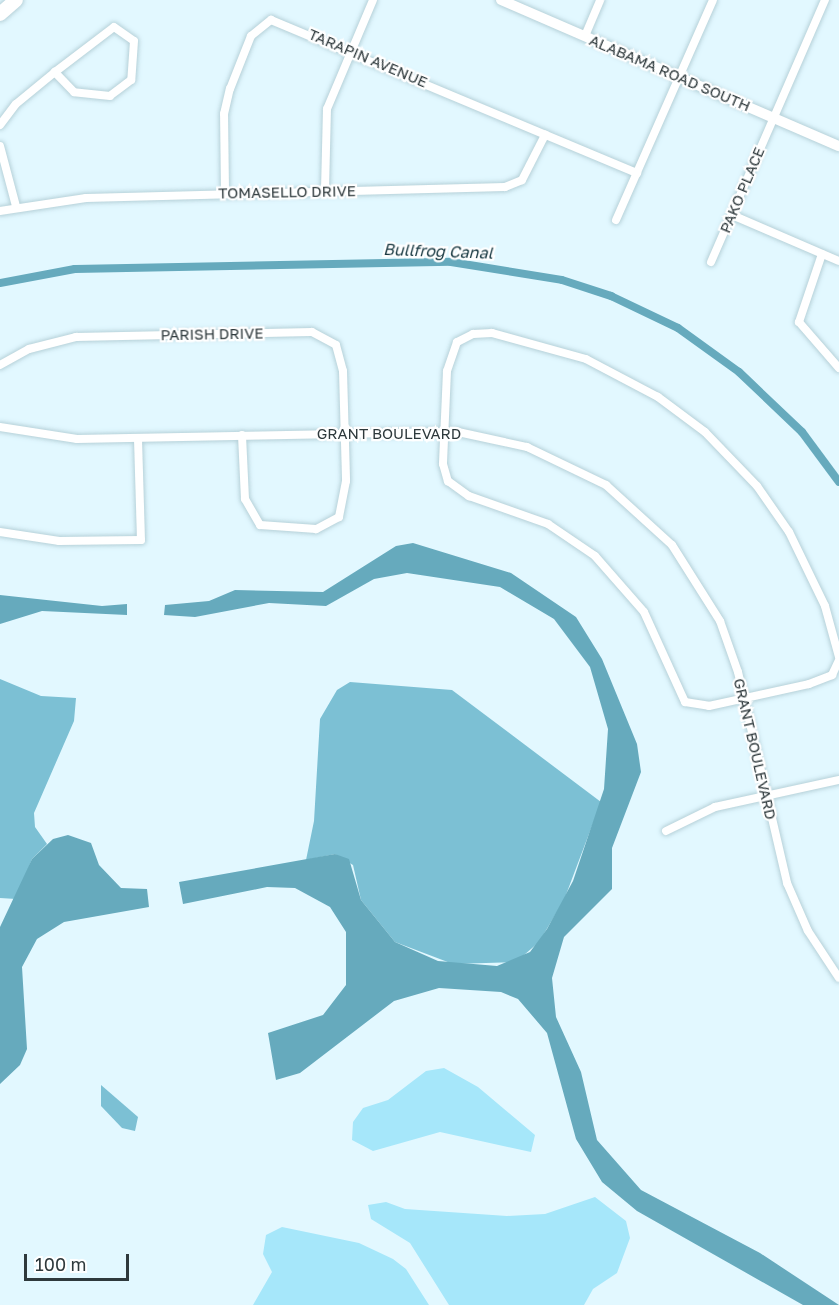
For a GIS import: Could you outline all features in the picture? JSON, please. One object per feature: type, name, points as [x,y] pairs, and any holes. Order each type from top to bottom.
[{"type":"highway","points":[[0,14],[16,0]]},
{"type":"street","points":[[325,190],[325,119],[373,0]]},
{"type":"street","name":"ALABAMA ROAD SOUTH","points":[[501,0],[839,146]]},
{"type":"street","points":[[585,36],[600,0]]},
{"type":"street","points":[[616,220],[713,0]]},
{"type":"street","name":"PAKO PLACE","points":[[711,262],[825,0]]},
{"type":"street","name":"TARAPIN AVENUE","points":[[225,192],[224,114],[239,63],[257,27],[279,20],[637,173]]},
{"type":"street","points":[[0,124],[16,104],[104,30],[124,29],[134,41],[135,69],[119,93],[83,96],[56,72]]},
{"type":"street","name":"TOMASELLO DRIVE","points":[[0,211],[16,206],[225,192],[514,185],[529,172],[545,135]]},
{"type":"street","points":[[0,146],[16,206]]},
{"type":"street","points":[[732,215],[839,261]]},
{"type":"street","points":[[822,254],[799,322],[839,368]]},
{"type":"street","name":"PARISH DRIVE","points":[[0,365],[29,349],[76,337],[320,333],[336,345],[342,361],[344,508],[326,527],[302,531],[267,528],[253,518],[245,499],[242,435]]},
{"type":"street","points":[[472,334],[552,348],[633,381],[705,432],[773,507],[809,568],[839,658],[825,679],[744,699],[700,707],[685,702],[654,629],[612,572],[548,524],[452,486],[443,464],[444,431],[449,357],[457,342],[472,334]]},
{"type":"street","name":"GRANT BOULEVARD","points":[[0,427],[59,438],[444,431],[506,440],[553,456],[594,477],[639,511],[679,553],[710,602],[744,699],[765,796],[798,910],[839,978]]},
{"type":"street","points":[[0,532],[59,541],[141,540],[138,438]]},
{"type":"street","points":[[666,831],[715,807],[839,780]]},
{"type":"shaded area","points":[[413,543],[511,573],[576,617],[602,659],[637,744],[641,772],[612,848],[612,889],[564,937],[552,978],[556,1017],[581,1072],[597,1140],[641,1190],[760,1253],[839,1305],[803,1305],[637,1211],[602,1182],[576,1139],[547,1033],[518,999],[501,992],[439,988],[394,1001],[300,1073],[276,1080],[268,1033],[323,1015],[346,985],[346,932],[330,907],[295,888],[267,887],[183,904],[179,882],[335,854],[349,859],[361,900],[395,942],[438,961],[497,966],[530,952],[547,929],[573,881],[604,789],[608,729],[590,667],[554,619],[500,587],[407,573],[374,579],[326,606],[269,603],[195,617],[164,615],[165,605],[209,601],[235,590],[323,592],[396,546]]},
{"type":"shaded area","points":[[0,595],[102,606],[127,604],[127,615],[42,611],[0,624]]},
{"type":"shaded area","points":[[0,679],[41,696],[76,698],[74,721],[34,813],[35,827],[47,844],[32,859],[16,899],[0,898]]},
{"type":"shaded area","points":[[350,682],[452,690],[601,802],[564,900],[539,942],[516,962],[453,964],[395,942],[361,900],[353,865],[335,854],[306,860],[314,821],[320,719],[337,690]]},
{"type":"shaded area","points":[[68,835],[91,843],[99,865],[121,888],[147,889],[149,907],[64,922],[37,939],[22,967],[27,1049],[20,1065],[0,1084],[0,927],[32,859],[53,839]]},
{"type":"shaded area","points":[[444,1068],[478,1087],[535,1135],[531,1152],[440,1132],[373,1151],[352,1140],[353,1122],[363,1108],[388,1100],[426,1071]]},
{"type":"shaded area","points":[[101,1085],[138,1117],[135,1131],[122,1128],[101,1106]]},
{"type":"shaded area","points":[[595,1197],[626,1221],[630,1238],[617,1273],[593,1289],[584,1305],[449,1305],[410,1243],[371,1219],[368,1205],[386,1202],[405,1209],[507,1216],[545,1214]]},
{"type":"shaded area","points":[[282,1227],[359,1243],[393,1259],[406,1269],[429,1305],[253,1305],[272,1272],[263,1254],[266,1235]]},
{"type":"waterway","name":"Bullfrog Canal","points":[[0,283],[75,269],[451,262],[562,280],[611,296],[678,328],[739,372],[802,432],[839,482]]}]
